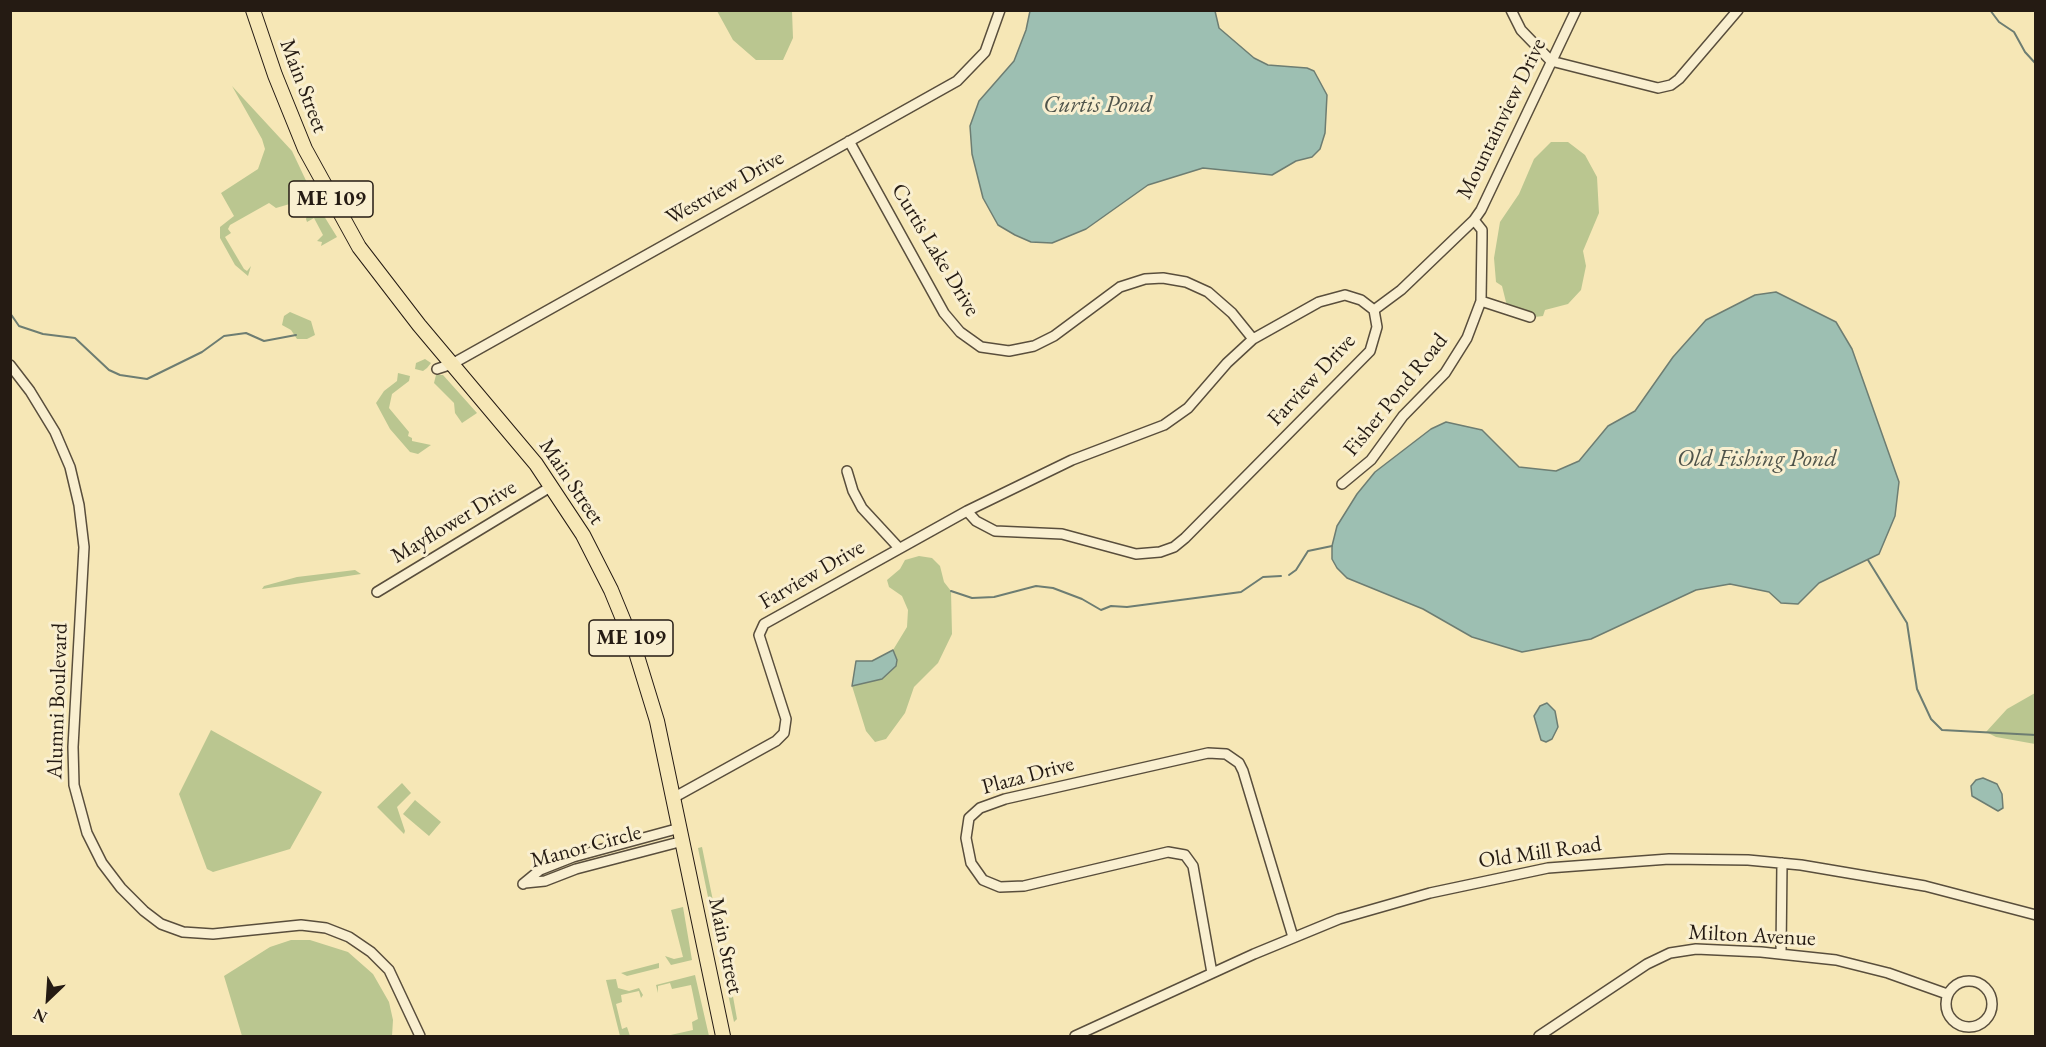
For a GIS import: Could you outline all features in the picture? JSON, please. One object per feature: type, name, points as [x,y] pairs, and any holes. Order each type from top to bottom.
[{"type":"highway","name":"Main Street","points":[[253,10],[286,104],[336,208],[387,286],[552,486],[597,562],[627,627],[657,721],[723,1036]]},
{"type":"street","name":"Westview Drive","points":[[437,369],[452,364],[957,81],[985,52],[1000,10]]},
{"type":"street","points":[[1511,10],[1521,30],[1551,62],[1654,88],[1666,87],[1679,79],[1738,10]]},
{"type":"street","name":"Mountainview Drive","points":[[1374,310],[1401,290],[1474,220],[1490,195],[1576,10]]},
{"type":"street","name":"Curtis Lake Drive","points":[[849,141],[944,313],[966,337],[981,347],[1009,351],[1034,346],[1054,336],[1120,287],[1145,279],[1163,278],[1186,282],[1208,292],[1232,313],[1253,339]]},
{"type":"street","name":"Fisher Pond Road","points":[[1342,484],[1371,460],[1403,416],[1445,373],[1467,338],[1481,301],[1482,230],[1474,220]]},
{"type":"street","name":"Farview Drive","points":[[673,798],[776,741],[784,733],[786,719],[759,635],[763,625],[967,511],[1072,460],[1164,425],[1188,408],[1227,363],[1253,339],[1319,302],[1338,295],[1361,300],[1374,310],[1377,327],[1370,351],[1185,538],[1169,549],[1136,554],[1072,536],[995,531],[976,520],[967,511]]},
{"type":"street","points":[[1481,301],[1530,318]]},
{"type":"street","name":"Alumni Boulevard","points":[[10,365],[30,391],[55,432],[70,467],[79,505],[84,547],[73,747],[74,785],[87,833],[102,863],[121,888],[144,911],[161,924],[183,932],[213,934],[300,926],[326,928],[349,937],[371,952],[389,970],[420,1036]]},
{"type":"street","points":[[847,471],[853,491],[862,508],[899,548]]},
{"type":"street","name":"Mayflower Drive","points":[[376,592],[552,486]]},
{"type":"street","name":"Plaza Drive","points":[[1212,973],[1193,866],[1185,855],[1168,852],[1024,886],[1000,887],[984,880],[971,863],[966,838],[969,818],[980,808],[1005,799],[1208,753],[1226,754],[1239,763],[1243,771],[1293,937]]},
{"type":"street","name":"Manor Circle","points":[[681,835],[576,868],[545,881],[523,884],[540,870],[573,857],[681,835]]},
{"type":"street","name":"Old Mill Road","points":[[1075,1036],[1293,937],[1362,911],[1413,897],[1548,868],[1669,859],[1782,863],[1880,877],[2036,915]]},
{"type":"street","points":[[1781,953],[1782,863]]},
{"type":"street","name":"Milton Avenue","points":[[1539,1036],[1647,964],[1670,953],[1696,949],[1781,953],[1862,966],[1947,994]]},
{"type":"street","points":[[1959,984],[1980,984],[1987,989],[1992,1000],[1990,1014],[1979,1025],[1960,1025],[1953,1021],[1947,1010],[1947,994],[1959,984]]},
{"type":"green space","points":[[717,11],[792,11],[793,38],[783,60],[756,60],[733,40]]},
{"type":"green space","points":[[232,86],[292,151],[310,189],[309,196],[300,201],[276,208],[269,203],[230,225],[228,229],[231,233],[225,237],[244,269],[247,271],[251,266],[248,276],[235,265],[220,238],[220,227],[234,216],[221,193],[258,169],[265,149],[262,139]]},
{"type":"green space","points":[[1551,142],[1568,142],[1585,155],[1597,177],[1599,213],[1583,251],[1586,266],[1581,290],[1568,304],[1545,310],[1543,316],[1535,317],[1507,306],[1502,286],[1496,282],[1494,258],[1500,222],[1519,194],[1534,159]]},
{"type":"green space","points":[[319,208],[337,237],[321,246],[322,242],[317,241],[323,235],[314,218],[307,222],[306,219],[308,212]]},
{"type":"green space","points":[[290,312],[311,321],[315,335],[307,339],[297,339],[291,330],[282,325],[284,316]]},
{"type":"green space","points":[[425,359],[431,363],[427,368],[423,371],[415,369],[416,363]]},
{"type":"green space","points":[[398,373],[410,376],[409,381],[392,394],[389,408],[409,432],[408,436],[412,438],[412,441],[431,445],[418,454],[410,452],[390,429],[376,403],[384,391],[397,381]]},
{"type":"green space","points":[[436,375],[443,375],[477,413],[462,423],[455,413],[454,403],[434,383]]},
{"type":"green space","points":[[919,556],[932,558],[940,566],[944,582],[951,591],[952,634],[938,663],[914,687],[905,713],[886,739],[875,742],[866,731],[852,686],[882,679],[896,666],[897,660],[893,650],[907,627],[908,610],[902,596],[889,587],[887,580],[900,569],[905,560]]},
{"type":"green space","points":[[355,570],[361,574],[262,589],[264,586],[297,577]]},
{"type":"green space","points":[[2035,693],[2035,744],[1996,737],[1986,732],[2007,709]]},
{"type":"green space","points":[[211,730],[322,792],[290,849],[213,872],[207,869],[179,794]]},
{"type":"green space","points":[[402,783],[411,793],[397,807],[404,834],[377,807]]},
{"type":"green space","points":[[415,800],[441,822],[429,836],[403,814]]},
{"type":"green space","points":[[702,847],[720,935],[728,938],[724,943],[717,941],[698,848]]},
{"type":"green space","points":[[683,907],[692,960],[671,965],[665,956],[674,959],[683,957],[671,910]]},
{"type":"green space","points":[[291,940],[310,940],[348,952],[373,974],[389,1002],[393,1020],[392,1036],[242,1036],[224,976],[270,947]]},
{"type":"green space","points":[[659,963],[659,968],[627,976],[621,973]]},
{"type":"green space","points":[[731,967],[734,970],[729,974],[737,1019],[734,1022],[723,970]]},
{"type":"green space","points":[[695,975],[709,1036],[666,1036],[693,1030],[692,1022],[698,1019],[691,985],[672,989],[670,983],[658,986],[658,993],[656,985]]},
{"type":"green space","points":[[616,979],[618,988],[629,991],[639,988],[643,995],[641,998],[639,991],[621,995],[622,1002],[616,1004],[622,1029],[627,1027],[630,1036],[620,1036],[606,980]]},
{"type":"water","name":"Curtis Pond","points":[[1030,11],[1215,11],[1219,28],[1254,58],[1268,65],[1307,68],[1314,71],[1327,95],[1325,133],[1320,149],[1312,157],[1296,161],[1272,175],[1203,168],[1148,185],[1086,229],[1052,243],[1031,242],[1015,235],[998,225],[983,198],[972,154],[970,126],[979,101],[1014,61],[1026,30]]},
{"type":"water","name":"Old Fishing Pond","points":[[1776,292],[1836,322],[1852,349],[1899,482],[1895,516],[1879,554],[1819,583],[1798,604],[1781,603],[1769,592],[1730,584],[1696,590],[1591,639],[1522,652],[1472,637],[1423,609],[1347,578],[1337,568],[1332,559],[1332,546],[1337,526],[1357,494],[1375,472],[1431,429],[1446,422],[1482,430],[1519,467],[1556,471],[1579,461],[1608,426],[1635,411],[1673,357],[1706,320],[1755,295]]},
{"type":"water","points":[[893,650],[897,660],[896,666],[882,679],[852,686],[856,661],[872,661]]},
{"type":"water","points":[[1547,703],[1555,711],[1558,727],[1552,739],[1546,742],[1541,740],[1534,716],[1540,706]]},
{"type":"water","points":[[1983,778],[1997,784],[2002,794],[2003,808],[1998,811],[1972,796],[1971,786],[1976,780]]},
{"type":"waterway","points":[[1990,10],[1999,22],[2014,32],[2025,52],[2036,64]]},
{"type":"waterway","points":[[10,313],[19,326],[43,334],[75,338],[109,370],[120,375],[147,379],[202,352],[224,336],[246,333],[264,341],[296,335]]},
{"type":"waterway","points":[[1289,575],[1296,570],[1308,551],[1332,546]]},
{"type":"waterway","points":[[1868,560],[1907,623],[1917,689],[1931,719],[1942,730],[2036,735]]},
{"type":"waterway","points":[[951,591],[972,598],[994,597],[1036,586],[1053,588],[1082,599],[1101,610],[1111,606],[1127,607],[1241,592],[1263,577],[1281,576]]}]
